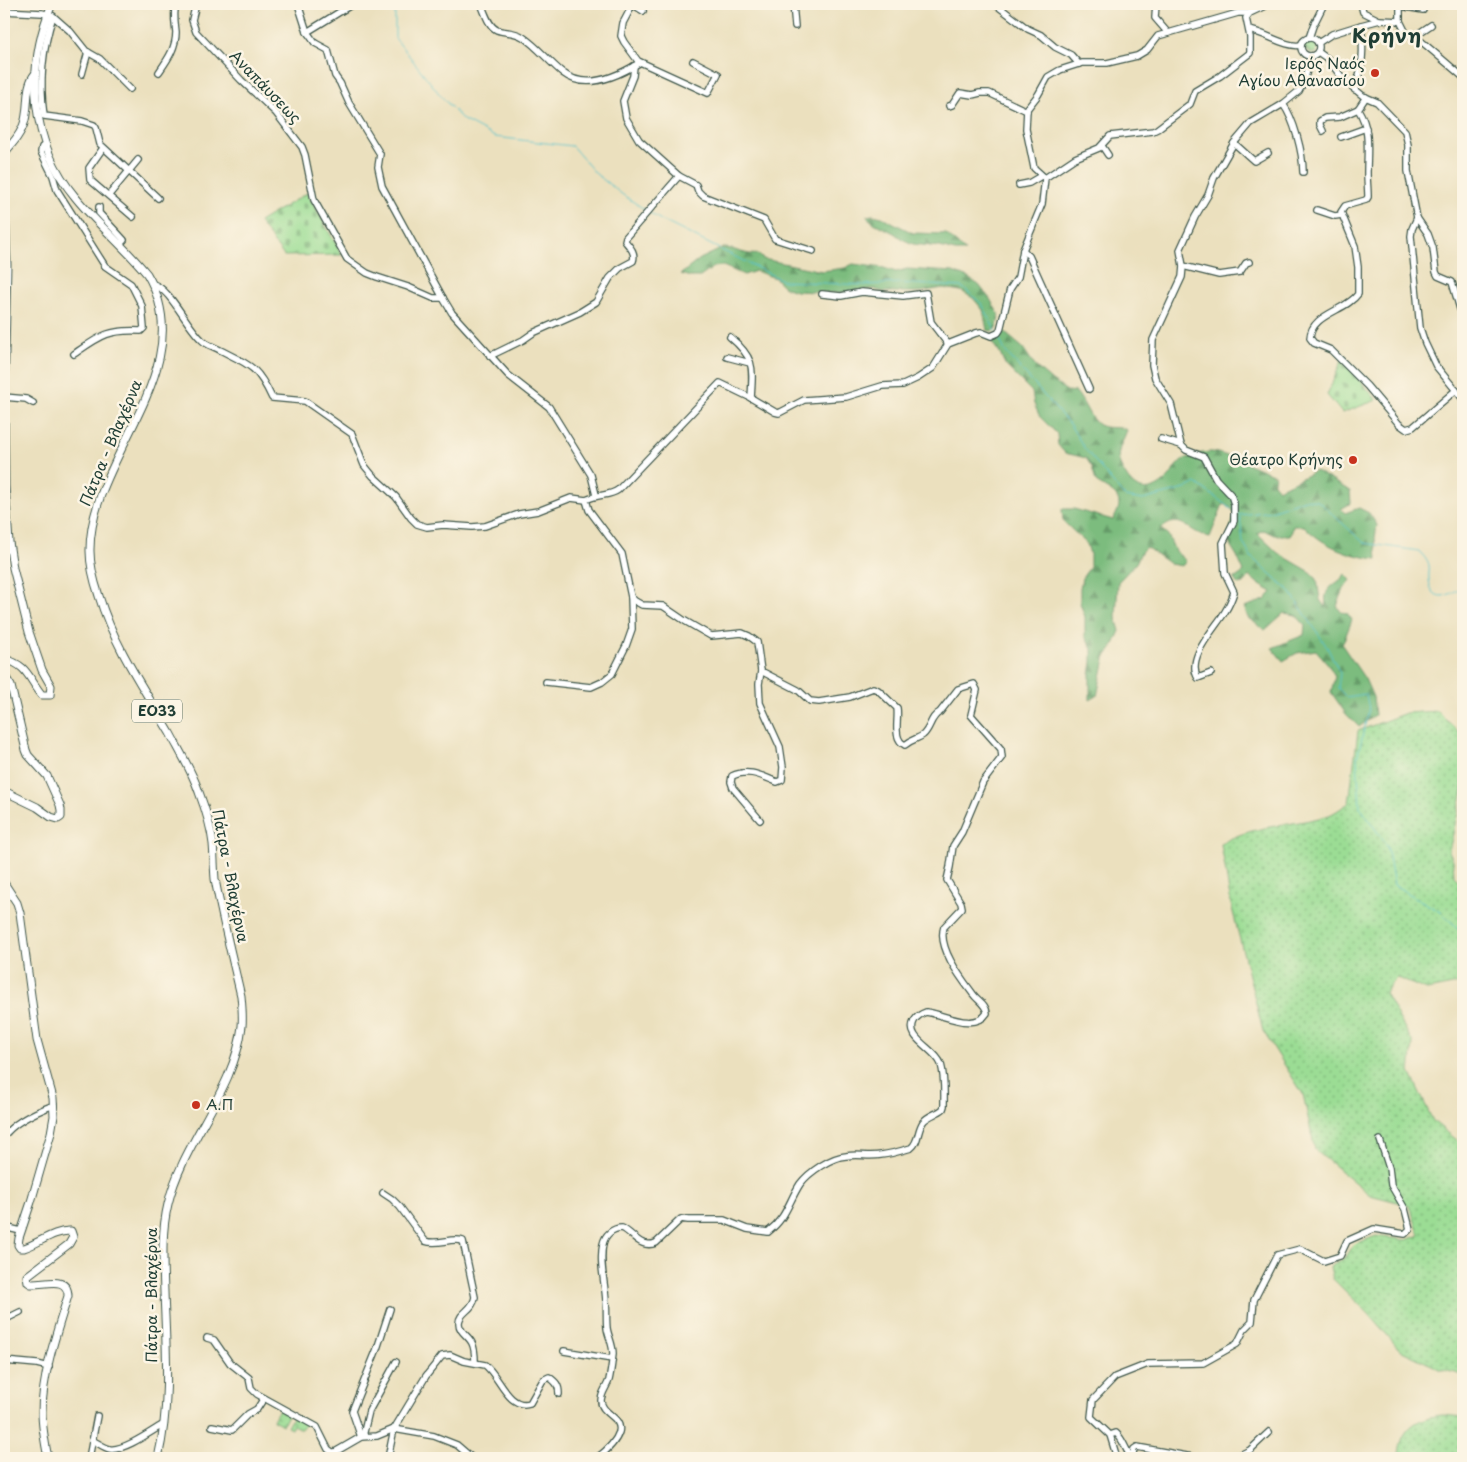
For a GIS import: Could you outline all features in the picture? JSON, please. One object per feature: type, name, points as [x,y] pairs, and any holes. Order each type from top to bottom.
[{"type":"main road","name":"Πάτρα - Βλαχέρνα","points":[[52,4],[50,15],[40,40],[35,74],[37,113],[45,145],[56,169],[68,188],[90,214],[139,264],[152,284],[161,312],[162,330],[156,373],[100,499],[92,531],[90,565],[110,629],[184,758],[199,790],[213,843],[215,876],[241,996],[242,1025],[239,1045],[233,1063],[180,1168],[165,1218],[163,1258],[167,1379],[164,1424],[158,1458]]},
{"type":"main road","points":[[4,153],[22,130],[27,113],[29,84],[35,74]]},
{"type":"main road","points":[[4,180],[4,235],[7,265],[4,397],[5,486],[12,562],[29,632],[42,670],[52,689],[50,695],[42,694],[21,666],[14,661],[4,659]]},
{"type":"main road","points":[[4,675],[11,686],[28,755],[46,776],[62,810],[61,817],[58,819],[51,817],[37,807],[4,791]]},
{"type":"main road","points":[[4,882],[17,903],[20,913],[37,1040],[54,1106],[51,1133],[18,1245],[24,1248],[61,1232],[67,1231],[72,1234],[71,1242],[27,1276],[28,1282],[31,1284],[60,1282],[68,1290],[44,1390],[42,1412],[48,1458]]},
{"type":"street","points":[[159,72],[172,52],[175,42],[176,30],[173,15],[176,4]]},
{"type":"street","name":"Αναπάυσεως","points":[[196,4],[192,20],[196,32],[241,80],[276,113],[302,146],[314,200],[347,259],[376,277],[408,287],[432,298],[443,298]]},
{"type":"street","points":[[298,4],[308,32],[314,41],[329,52],[335,76],[380,154],[378,167],[382,186],[452,313],[515,381],[549,407],[590,474],[596,495]]},
{"type":"street","points":[[481,4],[492,25],[498,30],[516,33],[523,37],[571,78],[584,80],[604,79],[620,74],[637,64]]},
{"type":"street","points":[[643,11],[632,4],[623,24],[621,36],[637,64],[708,93],[718,74],[693,62]]},
{"type":"street","points":[[793,4],[795,26]]},
{"type":"street","points":[[995,4],[1028,29],[1041,35],[1055,47],[1071,55],[1079,64]]},
{"type":"street","points":[[1156,4],[1155,18],[1168,33]]},
{"type":"street","points":[[152,284],[163,289],[203,341],[248,364],[258,373],[272,398],[305,401],[352,434],[364,465],[396,497],[410,518],[417,524],[427,528],[443,525],[484,526],[519,514],[538,511],[565,500],[577,498],[586,500],[596,495],[618,490],[718,384],[725,384],[775,412],[780,412],[804,400],[846,397],[882,386],[904,385],[933,368],[948,344],[981,332],[989,336],[996,335],[1010,289],[1018,277],[1024,250],[1042,204],[1043,177],[1034,168],[1026,129],[1027,111],[1048,76],[1079,64],[1107,63],[1139,55],[1147,50],[1157,36],[1238,13],[1249,13],[1269,4]]},
{"type":"street","points":[[1309,38],[1324,4]]},
{"type":"street","points":[[1361,4],[1363,12],[1379,20]]},
{"type":"street","points":[[308,32],[351,5]]},
{"type":"street","points":[[1423,10],[1400,5],[1400,21],[1406,33],[1421,41],[1463,77]]},
{"type":"street","points":[[4,11],[50,15],[67,27],[88,52],[100,59],[130,89]]},
{"type":"street","points":[[1018,185],[1043,177],[1075,158],[1102,146],[1107,138],[1112,135],[1153,131],[1186,108],[1191,102],[1195,91],[1220,76],[1250,53],[1249,30],[1246,19],[1249,13]]},
{"type":"street","points":[[50,15],[42,62],[41,96],[44,116],[82,121],[94,125],[98,140],[103,148],[158,198]]},
{"type":"street","points":[[1318,43],[1330,35],[1379,20],[1400,21]]},
{"type":"street","points":[[1355,90],[1364,55],[1361,25]]},
{"type":"street","points":[[1413,37],[1431,26]]},
{"type":"street","points":[[1249,30],[1290,45],[1301,45]]},
{"type":"street","points":[[1311,56],[1303,53],[1301,45],[1303,41],[1309,38],[1315,39],[1318,43],[1318,52]]},
{"type":"street","points":[[82,74],[88,52]]},
{"type":"street","points":[[1318,52],[1328,59],[1343,79],[1355,90],[1379,104],[1406,132],[1408,171],[1417,218],[1428,234],[1433,248],[1436,272],[1438,276],[1452,282],[1460,309]]},
{"type":"street","points":[[1211,673],[1198,678],[1196,675],[1196,656],[1226,611],[1234,592],[1225,573],[1223,548],[1224,538],[1229,533],[1234,521],[1234,504],[1231,495],[1216,479],[1204,457],[1186,450],[1182,445],[1171,404],[1153,373],[1153,340],[1182,277],[1183,266],[1180,250],[1195,217],[1208,195],[1214,178],[1234,143],[1251,123],[1283,104],[1301,88],[1311,56],[1318,52]]},
{"type":"street","points":[[637,64],[623,101],[626,118],[636,137],[679,176],[696,185],[703,196],[764,220],[775,239],[813,250]]},
{"type":"street","points":[[949,106],[952,105],[960,93],[972,96],[984,93],[1027,111]]},
{"type":"street","points":[[1323,131],[1320,121],[1340,117],[1358,109],[1366,97]]},
{"type":"street","points":[[1283,104],[1288,111],[1294,128],[1303,159],[1303,172]]},
{"type":"street","points":[[1358,109],[1366,128],[1368,199],[1345,206],[1342,210],[1342,215],[1355,246],[1358,267],[1358,294],[1317,323],[1310,331],[1311,341],[1331,350],[1367,386],[1399,424],[1406,429],[1413,427],[1456,390]]},
{"type":"street","points":[[1341,137],[1366,128]]},
{"type":"street","points":[[1234,143],[1254,160],[1268,153]]},
{"type":"street","points":[[45,145],[40,152],[53,176],[57,190],[105,266],[130,284],[142,306],[144,328],[141,331],[123,330],[100,336],[74,354]]},
{"type":"street","points":[[1102,146],[1108,155]]},
{"type":"street","points":[[103,148],[89,168],[90,180],[133,217]]},
{"type":"street","points":[[109,195],[138,160]]},
{"type":"street","points":[[490,356],[580,312],[596,302],[610,278],[620,268],[633,261],[633,251],[626,241],[626,237],[679,176]]},
{"type":"street","points":[[99,207],[99,213],[124,240],[120,244]]},
{"type":"street","points":[[1317,210],[1335,216],[1342,215]]},
{"type":"street","points":[[1417,218],[1411,236],[1420,328],[1436,366],[1463,398]]},
{"type":"street","points":[[1024,250],[1029,256],[1089,389]]},
{"type":"street","points":[[1183,266],[1223,275],[1240,272],[1246,263],[1249,262]]},
{"type":"street","points":[[822,294],[841,296],[862,292],[903,296],[926,293],[931,322],[948,344]]},
{"type":"street","points":[[730,337],[747,352],[752,379],[751,398]]},
{"type":"street","points":[[727,357],[750,363]]},
{"type":"street","points":[[4,397],[26,399],[33,402]]},
{"type":"street","points":[[1161,439],[1182,445]]},
{"type":"street","points":[[546,682],[590,687],[602,682],[612,674],[626,646],[632,628],[631,596],[622,554],[589,510],[586,500]]},
{"type":"street","points":[[631,596],[642,605],[663,606],[711,636],[742,633],[757,642],[761,671],[759,684],[760,703],[780,747],[783,768],[782,780],[777,782],[759,773],[738,773],[732,776],[730,782],[760,820]]},
{"type":"street","points":[[597,1458],[608,1447],[618,1432],[617,1421],[601,1404],[601,1395],[610,1378],[612,1360],[612,1346],[607,1328],[603,1263],[603,1244],[608,1233],[622,1228],[638,1242],[651,1245],[656,1244],[681,1219],[724,1220],[747,1229],[768,1232],[784,1215],[800,1184],[826,1163],[843,1156],[879,1156],[912,1148],[925,1119],[941,1111],[944,1106],[944,1082],[941,1064],[932,1051],[914,1036],[912,1030],[913,1023],[921,1013],[926,1012],[962,1022],[980,1019],[987,1013],[984,1005],[974,996],[948,956],[942,935],[944,927],[962,908],[947,880],[953,846],[962,832],[983,782],[1002,757],[1001,749],[971,715],[977,690],[976,686],[972,684],[958,689],[940,712],[936,714],[925,734],[905,745],[900,742],[897,736],[897,708],[875,689],[836,700],[810,701],[798,690],[761,671]]},
{"type":"street","points":[[4,1136],[32,1114],[54,1106]]},
{"type":"street","points":[[1117,1458],[1110,1435],[1091,1417],[1093,1400],[1115,1377],[1148,1364],[1203,1363],[1238,1344],[1244,1330],[1252,1322],[1254,1300],[1277,1256],[1300,1249],[1324,1261],[1340,1256],[1347,1241],[1374,1229],[1405,1234],[1410,1229],[1405,1209],[1391,1185],[1389,1168],[1380,1140]]},
{"type":"street","points":[[383,1193],[400,1207],[425,1241],[433,1243],[463,1241],[475,1297],[474,1305],[461,1316],[459,1323],[461,1331],[472,1342],[475,1362]]},
{"type":"street","points":[[4,1227],[21,1231]]},
{"type":"street","points":[[362,1436],[352,1411],[377,1349],[390,1309]]},
{"type":"street","points":[[4,1320],[20,1312]]},
{"type":"street","points":[[207,1338],[214,1340],[230,1363],[249,1378],[251,1388],[264,1398],[317,1427],[328,1449],[332,1452],[362,1436],[377,1436],[394,1429],[434,1436],[457,1445],[472,1458]]},
{"type":"street","points":[[564,1351],[612,1360]]},
{"type":"street","points":[[388,1458],[394,1429],[426,1376],[440,1358],[450,1355],[464,1361],[481,1363],[488,1367],[507,1394],[514,1400],[525,1404],[530,1403],[543,1380],[549,1377],[557,1383],[559,1394]]},
{"type":"street","points":[[4,1362],[37,1364],[49,1367]]},
{"type":"street","points":[[362,1436],[369,1411],[396,1362]]},
{"type":"street","points":[[212,1426],[232,1430],[248,1414],[258,1410],[264,1398]]},
{"type":"street","points":[[89,1458],[97,1416]]},
{"type":"street","points":[[92,1440],[111,1449],[118,1448],[164,1424]]},
{"type":"street","points":[[1234,1458],[1250,1450],[1269,1432]]},
{"type":"street","points":[[1110,1435],[1116,1433],[1120,1436],[1125,1450],[1132,1458]]},
{"type":"street","points":[[1132,1458],[1134,1449],[1137,1447],[1198,1458]]},
{"type":"green space","points":[[1307,40],[1316,42],[1318,48],[1315,53],[1310,53],[1303,47]]},
{"type":"green space","points":[[307,193],[342,255],[284,256],[259,222]]},
{"type":"green space","points":[[866,216],[882,217],[913,233],[946,234],[965,251],[913,244],[874,223]]},
{"type":"green space","points":[[723,248],[749,254],[758,254],[763,259],[822,271],[845,268],[853,264],[884,268],[896,272],[907,269],[953,272],[979,285],[990,299],[999,315],[997,328],[992,331],[987,330],[983,310],[973,298],[961,291],[943,288],[920,292],[884,292],[873,289],[837,293],[796,291],[784,287],[775,278],[756,271],[744,275],[723,266],[714,267],[700,277],[690,277],[681,274],[700,259]]},
{"type":"green space","points":[[1004,332],[1023,348],[1035,366],[1052,381],[1067,391],[1076,392],[1096,423],[1127,430],[1118,458],[1126,476],[1136,487],[1147,490],[1158,486],[1185,459],[1197,454],[1215,452],[1275,475],[1273,483],[1278,489],[1316,471],[1350,491],[1351,503],[1341,509],[1345,513],[1359,508],[1369,513],[1377,525],[1375,538],[1377,559],[1347,553],[1338,549],[1311,533],[1304,526],[1293,526],[1291,535],[1274,535],[1264,530],[1257,533],[1278,553],[1309,571],[1317,579],[1320,600],[1325,607],[1326,595],[1329,589],[1345,574],[1351,580],[1344,589],[1337,606],[1341,612],[1347,613],[1352,620],[1342,645],[1365,679],[1373,697],[1375,715],[1359,727],[1346,714],[1331,692],[1335,676],[1316,650],[1297,653],[1283,661],[1272,648],[1304,635],[1305,625],[1296,615],[1284,613],[1265,630],[1248,618],[1244,607],[1265,600],[1272,592],[1249,576],[1244,584],[1238,585],[1234,579],[1244,572],[1227,540],[1235,514],[1231,508],[1223,504],[1210,537],[1176,522],[1161,529],[1168,535],[1175,551],[1186,561],[1182,566],[1170,564],[1146,547],[1141,552],[1136,563],[1118,582],[1116,617],[1120,631],[1113,647],[1105,658],[1097,696],[1090,700],[1092,649],[1085,636],[1085,617],[1080,603],[1080,588],[1082,578],[1090,567],[1090,554],[1087,544],[1063,521],[1062,509],[1074,509],[1113,520],[1119,505],[1118,500],[1116,496],[1096,482],[1092,467],[1086,458],[1065,453],[1058,445],[1057,434],[1040,417],[1034,404],[1032,392],[1006,366],[988,337],[1000,335]]},
{"type":"green space","points":[[1342,360],[1377,400],[1342,413],[1327,395]]},
{"type":"green space","points":[[1437,711],[1463,736],[1463,790],[1449,851],[1453,860],[1454,876],[1463,885],[1463,983],[1427,990],[1397,978],[1385,993],[1413,1043],[1410,1072],[1433,1121],[1463,1145],[1463,1375],[1440,1369],[1400,1350],[1369,1314],[1333,1279],[1330,1267],[1346,1257],[1354,1244],[1376,1236],[1406,1240],[1420,1235],[1409,1205],[1370,1195],[1315,1150],[1303,1094],[1263,1031],[1231,904],[1221,844],[1258,829],[1313,819],[1335,812],[1349,803],[1358,731],[1406,713]]},
{"type":"green space","points":[[279,1409],[289,1413],[283,1425],[273,1420]]},
{"type":"green space","points":[[293,1416],[306,1423],[301,1429],[293,1425],[291,1429],[287,1427]]},
{"type":"green space","points":[[1433,1416],[1463,1417],[1463,1458],[1399,1458],[1402,1440],[1411,1427],[1417,1422]]},
{"type":"waterway","points":[[392,4],[395,8],[395,38],[441,96],[463,120],[495,137],[572,146],[596,174],[647,211]]},
{"type":"waterway","points":[[650,213],[784,281],[864,285],[900,283],[962,287],[982,304],[996,332]]},
{"type":"waterway","points":[[998,336],[1005,351],[1070,425],[1085,449],[1125,497],[1143,500],[1185,489],[1196,483],[1231,509]]},
{"type":"waterway","points":[[1236,513],[1240,515],[1271,511],[1305,499],[1318,501],[1364,543],[1419,551],[1429,565],[1431,588],[1438,596],[1448,595],[1463,586]]},
{"type":"waterway","points":[[1240,517],[1243,543],[1252,558],[1289,590],[1327,647],[1340,673],[1338,688],[1346,697],[1366,694],[1369,709],[1357,758],[1360,807],[1387,846],[1394,885],[1442,913],[1463,933]]},
{"type":"place","name":"Ιερός Ναός Αγίου Αθανασίου","points":[[1375,73]]},
{"type":"place","name":"Θέατρο Κρήνης","points":[[1353,460]]},
{"type":"place","name":"Α.Π","points":[[196,1105]]},
{"type":"district","name":"Κρήνη","points":[[1387,36]]}]
